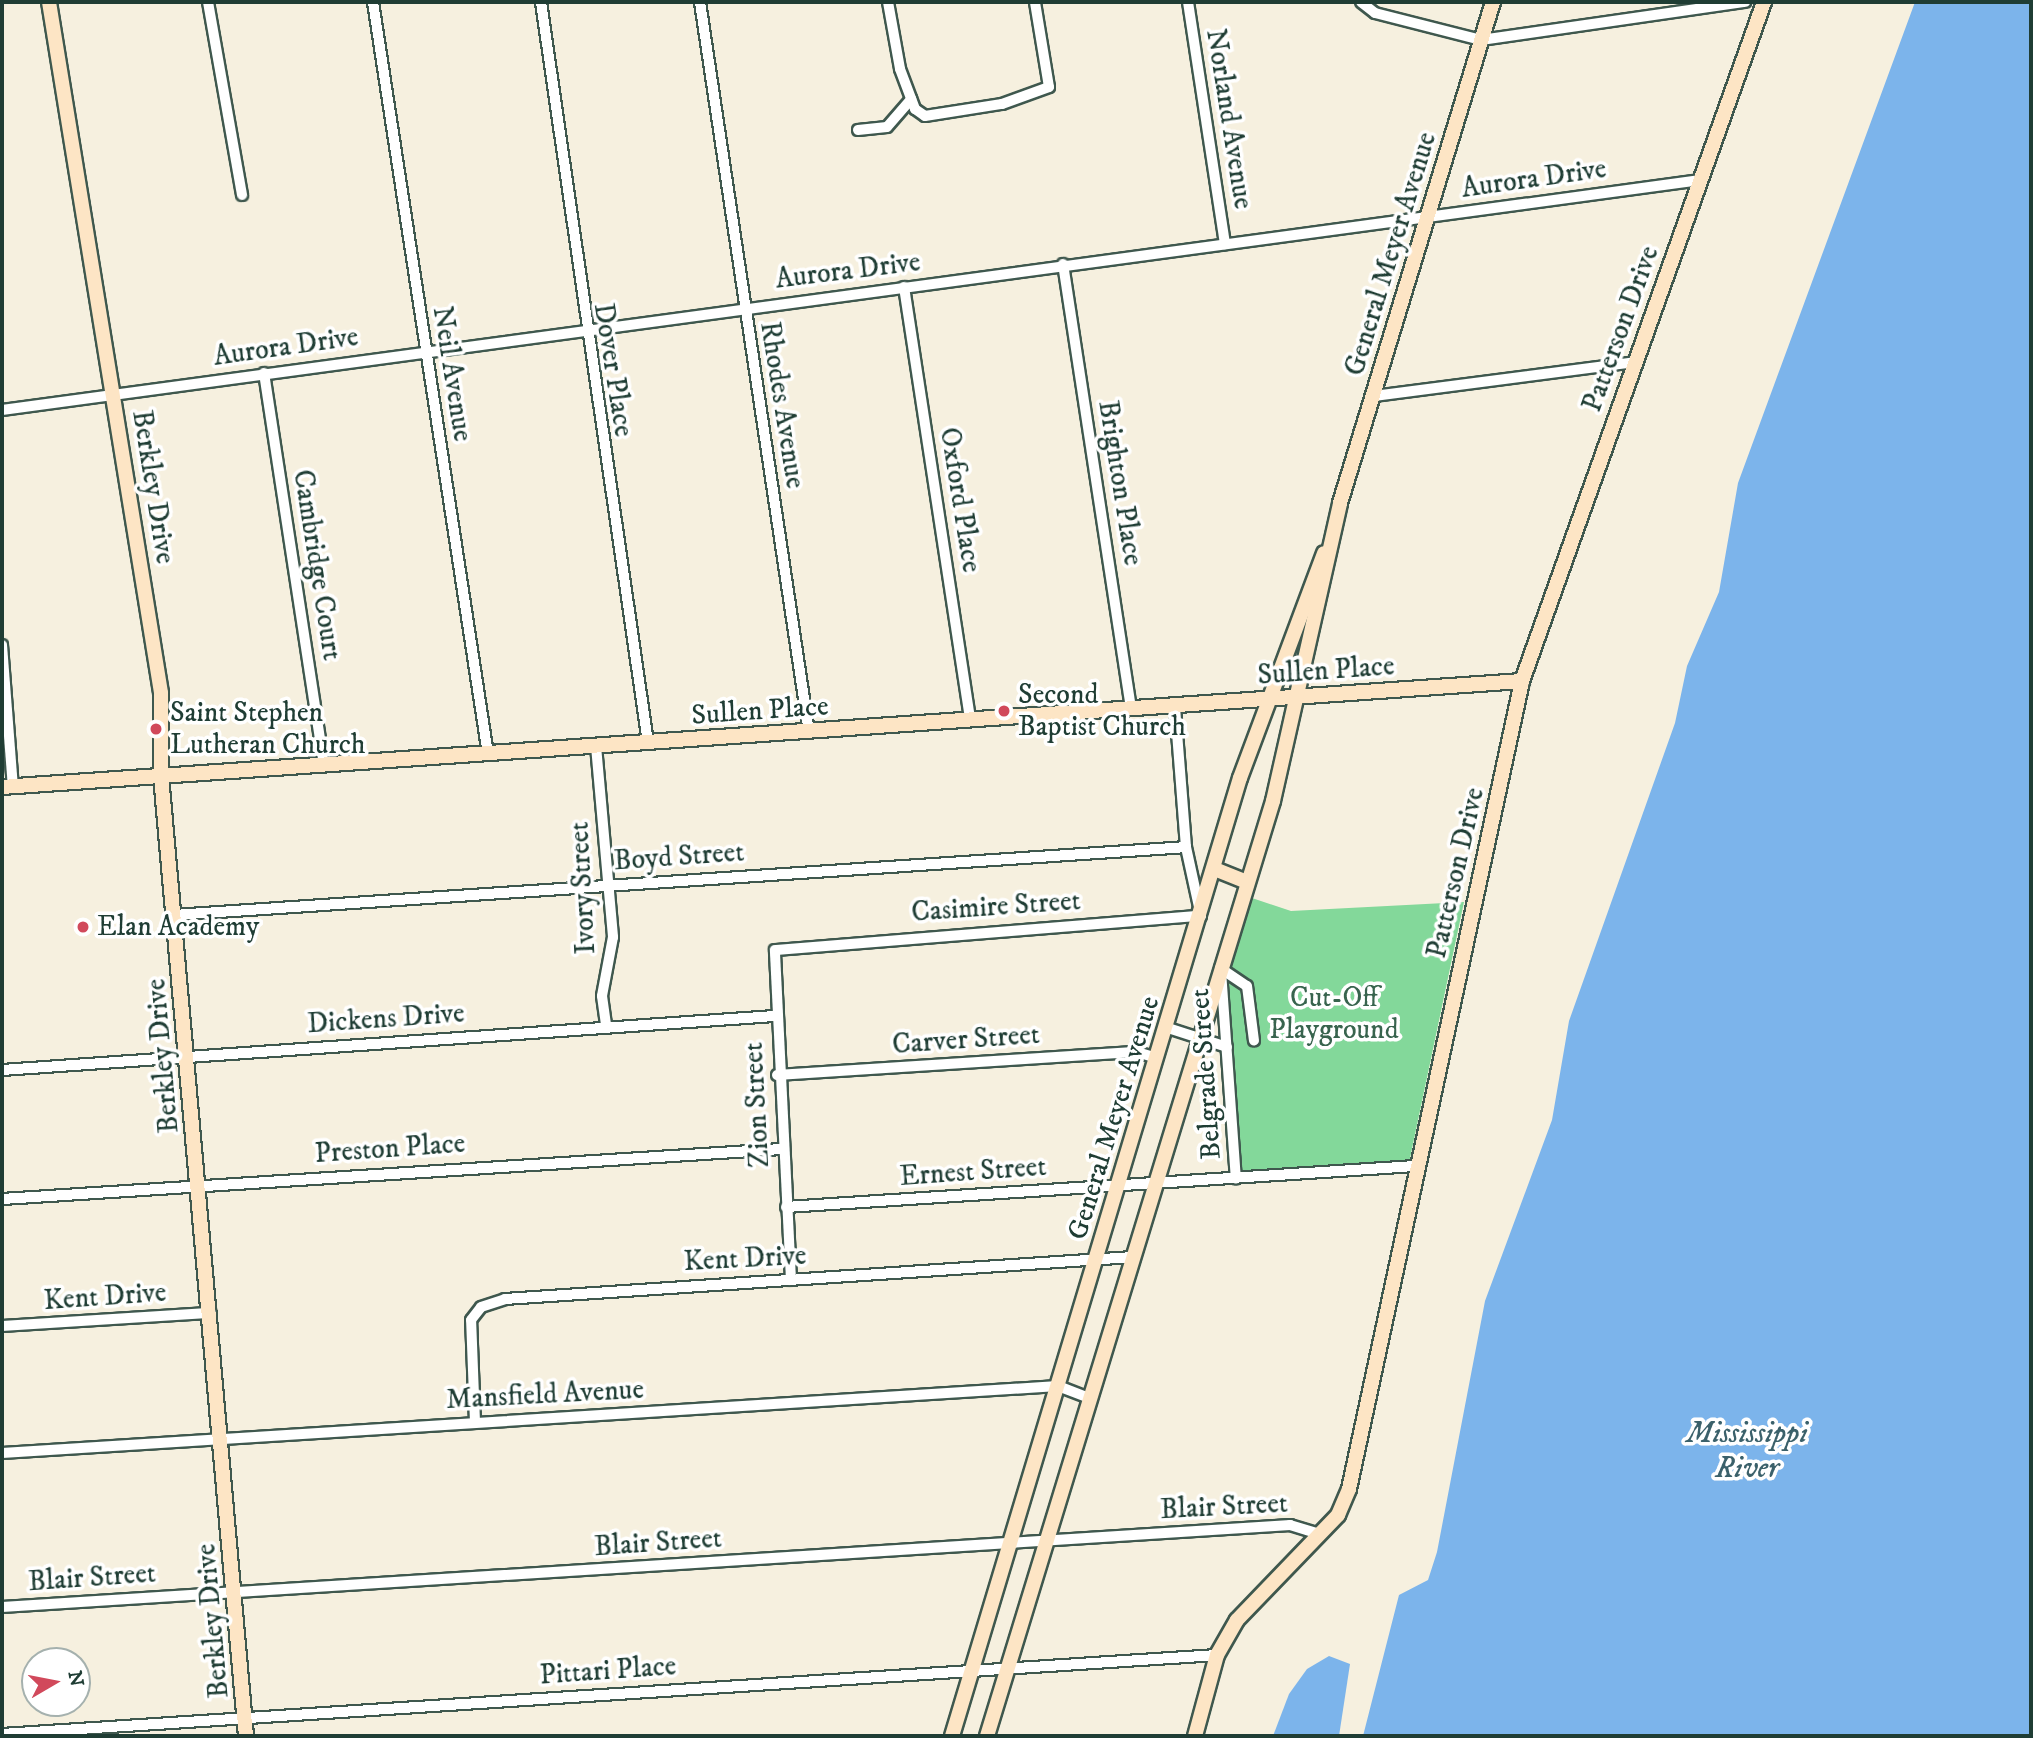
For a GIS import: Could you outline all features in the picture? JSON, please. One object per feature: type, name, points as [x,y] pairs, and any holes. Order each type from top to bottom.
[{"type":"street","name":"Berkley Drive","points":[[49,2],[161,693],[161,776],[222,1436],[246,1736]]},
{"type":"street","points":[[208,2],[242,195]]},
{"type":"street","name":"Neil Avenue","points":[[373,2],[488,754]]},
{"type":"street","name":"Dover Place","points":[[541,2],[583,328],[648,743]]},
{"type":"street","name":"Rhodes Avenue","points":[[700,2],[809,732]]},
{"type":"street","points":[[888,2],[900,69],[911,99],[925,116],[1035,96],[1052,83],[1043,53],[1035,2]]},
{"type":"street","name":"Norland Avenue","points":[[1188,2],[1225,244]]},
{"type":"street","points":[[1361,2],[1375,13],[1481,40],[1745,2]]},
{"type":"street","name":"General Meyer Avenue","points":[[952,1736],[1267,699],[1336,519],[1493,2]]},
{"type":"street","name":"Patterson Drive","points":[[1195,1736],[1216,1655],[1251,1600],[1316,1532],[1338,1515],[1351,1480],[1415,1166],[1522,681],[1764,2]]},
{"type":"street","points":[[858,130],[887,127],[911,99]]},
{"type":"street","name":"Aurora Drive","points":[[2,410],[583,328],[1700,180]]},
{"type":"street","name":"Brighton Place","points":[[1063,264],[1131,709]]},
{"type":"street","name":"Oxford Place","points":[[904,287],[970,720]]},
{"type":"street","points":[[1374,396],[1635,362]]},
{"type":"street","name":"Cambridge Court","points":[[264,373],[324,765]]},
{"type":"street","name":"General Meyer Avenue","points":[[987,1736],[1246,882],[1273,801],[1336,519]]},
{"type":"street","points":[[2,645],[7,787]]},
{"type":"street","name":"Sullen Place","points":[[7,787],[1522,681]]},
{"type":"street","points":[[1175,706],[1186,848],[1201,916]]},
{"type":"street","name":"Ivory Street","points":[[596,746],[613,937],[602,996],[607,1026]]},
{"type":"street","name":"Boyd Street","points":[[174,915],[608,884],[1186,848]]},
{"type":"street","points":[[1217,870],[1246,882]]},
{"type":"street","name":"Casimire Street","points":[[795,943],[1201,916]]},
{"type":"street","name":"Zion Street","points":[[791,1280],[777,1075],[773,954],[795,943]]},
{"type":"street","points":[[1220,968],[1247,986],[1254,1041]]},
{"type":"street","name":"Belgrade Street","points":[[1220,968],[1236,1178]]},
{"type":"street","name":"Dickens Drive","points":[[2,1070],[774,1016]]},
{"type":"street","points":[[1168,1028],[1227,1047]]},
{"type":"street","name":"Carver Street","points":[[777,1075],[1137,1052],[1157,1058]]},
{"type":"street","name":"Preston Place","points":[[2,1199],[782,1149]]},
{"type":"street","name":"Ernest Street","points":[[786,1207],[1415,1166]]},
{"type":"street","name":"Kent Drive","points":[[475,1422],[469,1338],[471,1320],[488,1303],[537,1294],[1132,1257]]},
{"type":"street","name":"Kent Drive","points":[[2,1326],[211,1313]]},
{"type":"street","name":"Mansfield Avenue","points":[[2,1454],[222,1436],[1058,1386],[1089,1398]]},
{"type":"street","name":"Blair Street","points":[[2,1607],[1290,1525],[1316,1532]]},
{"type":"street","name":"Pittari Place","points":[[2,1734],[1216,1655]]},
{"type":"green space","name":"Cut-Off Playground","points":[[1249,897],[1291,911],[1464,902],[1409,1163],[1239,1173],[1228,978]]},
{"type":"water","name":"Mississippi River","points":[[1915,2],[2031,2],[2031,1736],[1363,1736],[1399,1595],[1428,1580],[1437,1552],[1485,1301],[1552,1120],[1569,1021],[1675,723],[1687,666],[1719,592],[1738,483]]},
{"type":"water","points":[[1329,1656],[1350,1664],[1339,1736],[1273,1736],[1289,1694],[1307,1669]]},
{"type":"place","name":"Second Baptist Church","points":[[1004,711]]},
{"type":"place","name":"Saint Stephen Lutheran Church","points":[[156,729]]},
{"type":"place","name":"Elan Academy","points":[[83,927]]}]
